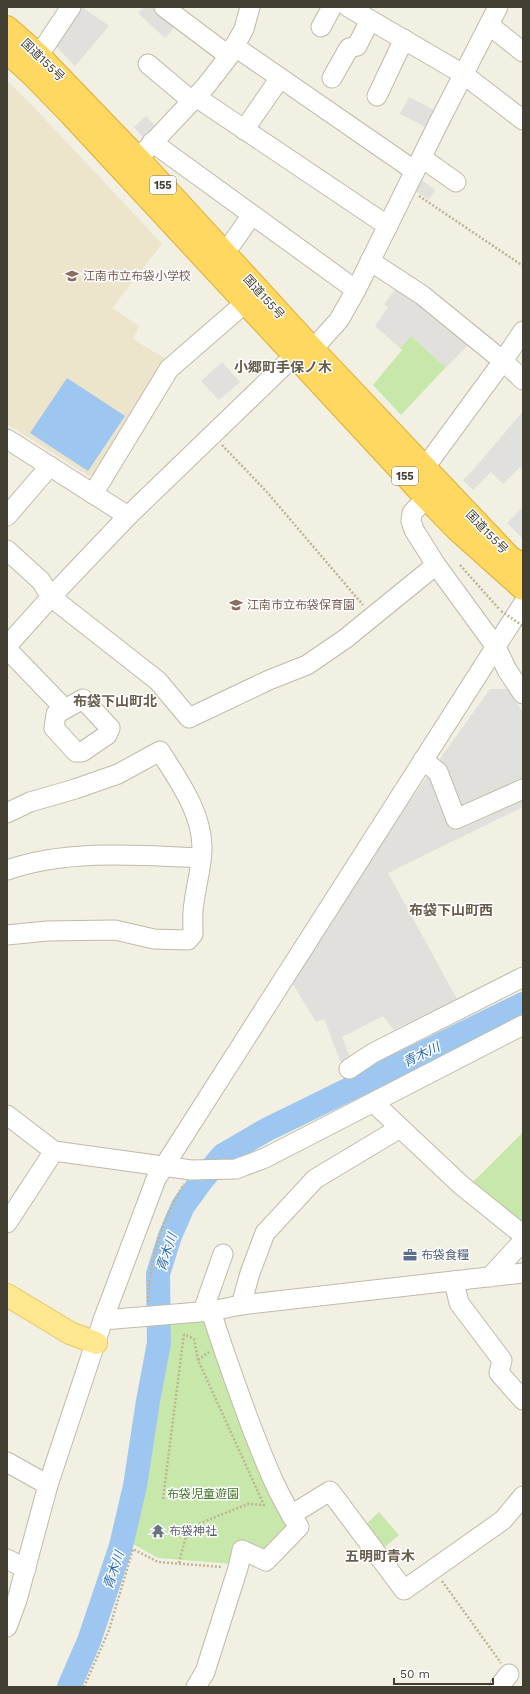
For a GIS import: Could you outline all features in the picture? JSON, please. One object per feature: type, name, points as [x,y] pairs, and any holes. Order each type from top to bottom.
[{"type":"highway","name":"国道155号","points":[[7,27],[145,150],[303,353],[426,498],[461,534],[523,589]]},
{"type":"highway","name":"国道155号","points":[[7,52],[71,115],[245,303],[303,353],[426,466],[510,557],[523,565]]},
{"type":"main road","points":[[7,1295],[70,1333],[96,1343]]},
{"type":"street","points":[[39,55],[71,7]]},
{"type":"street","points":[[164,7],[232,51],[280,78],[414,172],[456,182]]},
{"type":"street","points":[[250,7],[244,29],[232,51],[206,86],[145,150],[252,215],[356,290]]},
{"type":"street","points":[[321,27],[332,7]]},
{"type":"street","points":[[348,7],[463,74],[523,120]]},
{"type":"street","points":[[64,708],[7,647],[51,597],[128,516],[213,435],[339,320],[356,290],[388,226],[492,14],[523,52]]},
{"type":"street","points":[[332,78],[349,48],[357,46],[370,20]]},
{"type":"street","points":[[377,96],[404,40]]},
{"type":"street","points":[[148,64],[194,99],[244,130],[388,226]]},
{"type":"street","points":[[244,130],[280,78]]},
{"type":"street","points":[[225,253],[252,215]]},
{"type":"street","points":[[370,261],[422,295],[504,361],[523,380]]},
{"type":"street","points":[[93,494],[169,369],[245,303]]},
{"type":"street","points":[[426,466],[504,361],[523,331]]},
{"type":"street","points":[[7,439],[128,516]]},
{"type":"street","points":[[7,516],[50,466]]},
{"type":"street","points":[[426,498],[412,513],[411,521],[414,530],[436,564],[496,647],[507,670],[523,694]]},
{"type":"street","points":[[7,550],[41,581],[51,597],[158,681],[189,718],[269,680],[307,665],[345,639],[436,564]]},
{"type":"street","points":[[7,1628],[26,1569],[48,1485],[103,1320],[156,1179],[523,604]]},
{"type":"street","points":[[7,813],[30,802],[75,789],[118,774],[160,751],[182,785],[194,809],[202,847],[200,871],[194,904],[193,934],[188,940],[154,939],[115,930],[48,931],[7,935]]},
{"type":"street","points":[[423,760],[438,772],[456,819],[523,789]]},
{"type":"street","points":[[7,870],[34,862],[75,857],[142,855],[201,858]]},
{"type":"street","points":[[349,1069],[373,1053],[523,977]]},
{"type":"street","points":[[7,1115],[54,1151],[163,1167],[195,1170],[236,1169],[265,1158],[523,1025]]},
{"type":"street","points":[[374,1103],[461,1185],[523,1235]]},
{"type":"street","points":[[241,1305],[250,1273],[265,1233],[315,1179],[400,1128]]},
{"type":"street","points":[[7,1223],[54,1151]]},
{"type":"street","points":[[490,1277],[523,1241]]},
{"type":"street","points":[[178,1314],[223,1254]]},
{"type":"street","points":[[103,1320],[178,1314],[241,1305],[523,1273]]},
{"type":"street","points":[[454,1281],[459,1303],[502,1360],[499,1373],[523,1400]]},
{"type":"street","points":[[178,1314],[237,1389],[271,1478],[291,1515],[300,1527],[266,1561],[242,1550],[238,1568],[206,1672],[196,1687]]},
{"type":"street","points":[[7,1462],[48,1485]]},
{"type":"street","points":[[291,1515],[330,1491],[404,1590],[503,1520],[523,1496]]},
{"type":"street","points":[[7,1559],[26,1569]]},
{"type":"path","points":[[414,172],[523,266]]},
{"type":"path","points":[[213,435],[266,491],[373,616]]},
{"type":"path","points":[[460,566],[501,611],[523,626]]},
{"type":"path","points":[[163,1499],[184,1334],[178,1314],[150,1276],[156,1246],[176,1198],[195,1170]]},
{"type":"path","points":[[179,1563],[188,1528],[248,1504],[264,1505],[198,1360],[194,1339],[184,1334]]},
{"type":"path","points":[[84,1687],[109,1630],[132,1549],[158,1562],[238,1568]]},
{"type":"path","points":[[433,1569],[504,1681]]},
{"type":"shaded area","points":[[79,7],[82,7],[109,26],[75,66],[54,44]]},
{"type":"shaded area","points":[[144,7],[157,7],[178,23],[165,38],[138,13]]},
{"type":"shaded area","name":"江南市立布袋小学校","points":[[7,81],[31,104],[162,244],[112,308],[139,326],[133,339],[172,363],[96,475],[89,476],[7,424]]},
{"type":"shaded area","points":[[409,97],[440,113],[431,130],[400,114]]},
{"type":"shaded area","points":[[146,116],[159,130],[147,142],[134,127]]},
{"type":"shaded area","points":[[418,177],[435,190],[429,200],[414,190]]},
{"type":"shaded area","points":[[400,284],[472,340],[446,367],[411,336],[400,348],[375,326],[388,307],[384,304]]},
{"type":"shaded area","points":[[222,362],[240,382],[219,400],[201,381]]},
{"type":"shaded area","points":[[523,411],[523,469],[520,467],[503,484],[491,472],[473,490],[463,480]]},
{"type":"shaded area","points":[[523,507],[523,539],[507,523]]},
{"type":"shaded area","points":[[490,689],[508,689],[523,713],[523,807],[388,873],[457,999],[394,1030],[383,1016],[342,1037],[351,1059],[341,1063],[324,1019],[316,1022],[291,981],[364,865]]},
{"type":"green space","points":[[411,336],[446,367],[401,415],[373,385],[402,350],[400,348]]},
{"type":"green space","points":[[523,1132],[523,1229],[470,1185]]},
{"type":"green space","name":"布袋児童遊園","points":[[202,1318],[207,1323],[260,1468],[288,1529],[266,1554],[232,1564],[158,1558],[131,1543],[165,1323]]},
{"type":"green space","points":[[379,1512],[399,1535],[380,1551],[360,1530]]},
{"type":"water","points":[[67,378],[125,416],[88,471],[30,433]]},
{"type":"waterway","name":"青木川","points":[[69,1687],[89,1641],[121,1546],[135,1486],[148,1401],[159,1343],[158,1274],[170,1236],[183,1206],[223,1155],[266,1130],[523,1004]]},
{"type":"place","name":"江南市立布袋小学校","points":[[72,276]]},
{"type":"place","name":"江南市立布袋保育園","points":[[236,605]]},
{"type":"place","name":"布袋食糧","points":[[410,1255]]},
{"type":"place","name":"布袋神社","points":[[158,1531]]},
{"type":"district","name":"小郷町手保ノ木","points":[[283,367]]},
{"type":"district","name":"布袋下山町北","points":[[115,701]]},
{"type":"district","name":"布袋下山町西","points":[[451,910]]},
{"type":"district","name":"五明町青木","points":[[380,1556]]}]
